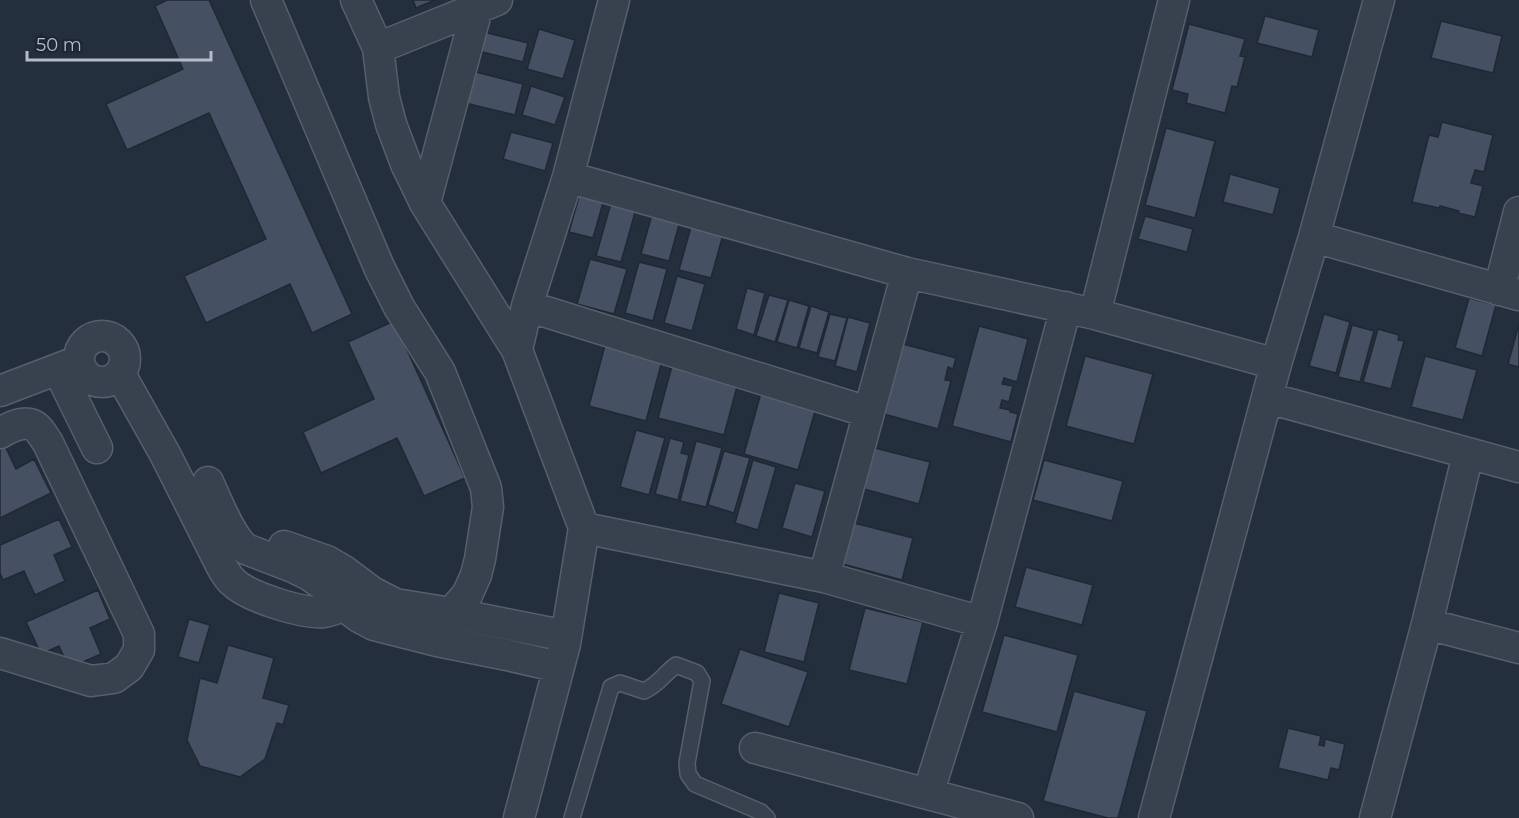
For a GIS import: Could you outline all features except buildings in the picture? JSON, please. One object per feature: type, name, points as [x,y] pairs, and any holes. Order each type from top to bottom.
[{"type":"street","points":[[266,0],[379,267],[399,307],[440,372],[486,488],[488,507],[476,575],[467,595],[451,613],[437,641]]},
{"type":"street","points":[[356,0],[378,48],[384,97],[406,164],[426,203],[517,350],[584,528],[566,636],[519,818]]},
{"type":"street","points":[[517,350],[527,306],[568,177],[614,0]]},
{"type":"street","points":[[1095,314],[1174,0]]},
{"type":"street","points":[[1154,818],[1276,364],[1314,237],[1378,0]]},
{"type":"street","points":[[378,48],[487,5]]},
{"type":"street","points":[[426,203],[487,5]]},
{"type":"street","points":[[568,177],[907,273],[1095,314],[1276,364]]},
{"type":"street","points":[[1314,237],[1509,293],[1519,212]]},
{"type":"street","points":[[824,577],[907,273]]},
{"type":"street","points":[[527,306],[868,412]]},
{"type":"street","points":[[928,794],[982,622],[1066,307]]},
{"type":"street","points":[[3,383],[68,365],[82,346],[93,337],[108,337],[116,340],[124,352],[125,360],[120,374],[114,380],[107,382],[99,383],[91,380],[84,376],[80,369],[68,365]]},
{"type":"street","points":[[68,365],[97,448]]},
{"type":"street","points":[[120,374],[165,454],[222,567],[232,581],[244,591],[313,612],[324,612],[355,597],[383,599],[395,604],[566,636]]},
{"type":"street","points":[[1268,398],[1519,467]]},
{"type":"street","points":[[0,433],[26,423],[36,427],[48,443],[139,634],[139,651],[129,666],[114,678],[91,681],[0,653]]},
{"type":"street","points":[[1376,818],[1427,624],[1468,454]]},
{"type":"street","points":[[216,480],[255,534],[327,561],[344,571],[355,597],[359,617],[374,625],[437,641],[559,667]]},
{"type":"street","points":[[584,528],[824,577],[982,622]]},
{"type":"street","points":[[1427,624],[1519,648]]},
{"type":"street","points":[[755,748],[1018,818]]},
{"type":"lane","points":[[572,818],[611,687],[620,683],[644,691],[653,687],[676,665],[698,673],[702,681],[687,763],[688,774],[694,784],[761,812],[767,818]]}]
